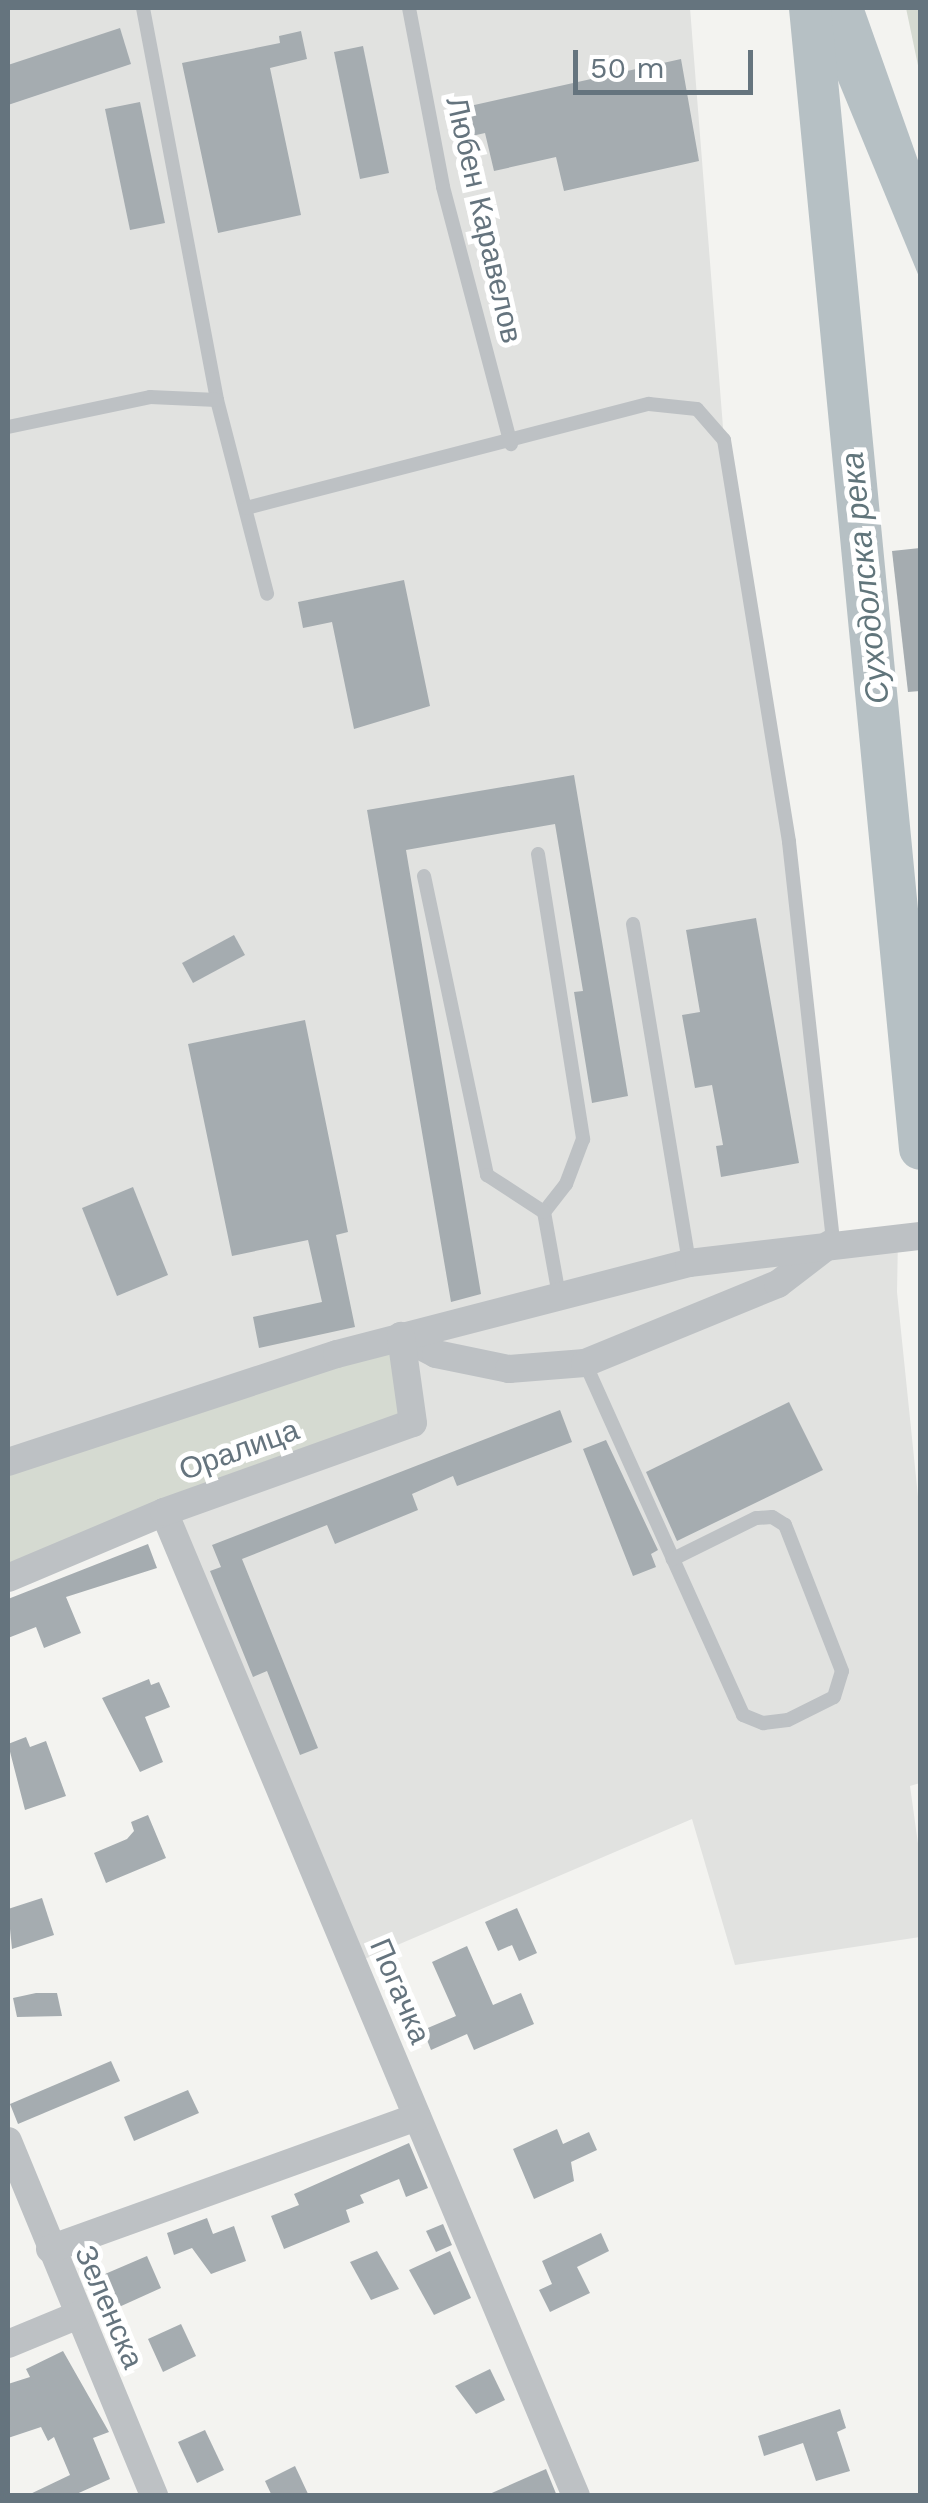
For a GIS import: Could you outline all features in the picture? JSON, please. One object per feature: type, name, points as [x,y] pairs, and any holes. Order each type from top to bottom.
[{"type":"street","name":"Оралица","points":[[8,1462],[401,1336],[559,1295],[689,1263],[834,1242],[909,1237]]},
{"type":"street","points":[[401,1336],[436,1354],[510,1368],[585,1363],[778,1284],[834,1242]]},
{"type":"street","name":"Оралица","points":[[8,1578],[164,1512],[413,1423],[401,1336]]},
{"type":"street","name":"Погачка","points":[[164,1512],[576,2496]]},
{"type":"street","points":[[50,2250],[417,2117]]},
{"type":"street","name":"Зеленска","points":[[8,2141],[76,2316],[154,2496]]},
{"type":"street","points":[[8,2344],[76,2316]]},
{"type":"lane","points":[[144,8],[217,400],[267,594]]},
{"type":"lane","name":"Любен Каравелов","points":[[409,8],[442,187],[511,444]]},
{"type":"lane","points":[[8,428],[150,397],[217,400]]},
{"type":"lane","points":[[246,508],[511,444],[649,404],[697,409],[724,440],[789,842],[834,1242]]},
{"type":"lane","points":[[538,854],[583,1140],[566,1184],[544,1212]]},
{"type":"lane","points":[[424,876],[487,1175],[544,1212],[559,1295]]},
{"type":"lane","points":[[632,924],[689,1263]]},
{"type":"lane","points":[[585,1363],[743,1715],[764,1723],[788,1720],[834,1696],[842,1671],[785,1525],[772,1516],[756,1518],[673,1559]]},
{"type":"shaded area","points":[[8,8],[690,8],[724,440],[789,842],[833,1241],[898,1238],[897,1292],[920,1516],[920,1783],[910,1786],[920,1858],[920,1937],[735,1965],[692,1819],[353,1964],[164,1512],[8,1462]]},
{"type":"shaded area","points":[[808,8],[864,8],[920,166],[920,279]]},
{"type":"shaded area","points":[[906,8],[920,8],[920,75]]},
{"type":"shaded area","points":[[401,1336],[413,1423],[8,1578],[8,1462]]},
{"type":"building","points":[[120,28],[131,64],[8,105],[8,65]]},
{"type":"building","points":[[301,31],[307,59],[270,68],[301,215],[218,233],[182,63],[280,43],[279,36]]},
{"type":"building","points":[[363,46],[389,173],[360,179],[334,52]]},
{"type":"building","points":[[681,59],[699,161],[564,191],[556,157],[494,171],[485,133],[459,139],[452,110]]},
{"type":"building","points":[[140,102],[165,223],[130,230],[105,109]]},
{"type":"building","points":[[920,548],[920,691],[908,692],[892,551]]},
{"type":"building","points":[[404,580],[430,706],[354,729],[332,622],[303,628],[298,602]]},
{"type":"building","points":[[574,775],[628,1096],[592,1103],[574,992],[583,991],[555,824],[406,850],[481,1294],[451,1302],[367,810]]},
{"type":"building","points":[[756,918],[799,1163],[721,1177],[716,1146],[723,1145],[712,1085],[695,1088],[682,1015],[700,1012],[686,930]]},
{"type":"building","points":[[234,935],[245,955],[193,983],[182,963]]},
{"type":"building","points":[[305,1020],[348,1232],[336,1235],[355,1327],[259,1348],[253,1317],[322,1302],[308,1240],[232,1256],[188,1044]]},
{"type":"building","points":[[133,1187],[168,1275],[117,1296],[82,1208]]},
{"type":"building","points":[[789,1402],[823,1470],[677,1541],[646,1472]]},
{"type":"building","points":[[560,1410],[572,1442],[457,1486],[453,1476],[412,1494],[418,1510],[335,1544],[327,1525],[242,1559],[318,1748],[300,1755],[267,1671],[253,1677],[210,1571],[221,1567],[212,1545]]},
{"type":"building","points":[[606,1440],[658,1550],[651,1554],[656,1567],[633,1576],[583,1449]]},
{"type":"building","points":[[148,1544],[157,1568],[66,1597],[81,1633],[44,1648],[36,1627],[8,1638],[8,1599]]},
{"type":"building","points":[[149,1679],[151,1685],[159,1682],[170,1707],[145,1717],[163,1762],[140,1772],[102,1698]]},
{"type":"building","points":[[26,1737],[30,1747],[46,1741],[66,1796],[25,1810],[8,1744]]},
{"type":"building","points":[[148,1815],[166,1858],[106,1883],[94,1853],[127,1839],[134,1831],[131,1822]]},
{"type":"building","points":[[42,1898],[54,1935],[12,1949],[8,1909]]},
{"type":"building","points":[[517,1908],[537,1953],[519,1961],[512,1945],[498,1951],[485,1922]]},
{"type":"building","points":[[467,1946],[493,2005],[521,1993],[534,2024],[474,2050],[467,2034],[431,2050],[423,2030],[456,2016],[432,1962]]},
{"type":"building","points":[[57,1993],[62,2016],[17,2017],[13,1998]]},
{"type":"building","points":[[111,2061],[120,2081],[18,2124],[10,2104]]},
{"type":"building","points":[[188,2090],[199,2113],[134,2141],[124,2117]]},
{"type":"building","points":[[557,2129],[563,2144],[589,2132],[597,2150],[571,2162],[574,2181],[534,2199],[513,2149]]},
{"type":"building","points":[[409,2143],[428,2188],[406,2197],[399,2179],[360,2195],[364,2203],[346,2210],[350,2222],[284,2249],[271,2216],[299,2205],[294,2194]]},
{"type":"building","points":[[207,2218],[213,2234],[234,2226],[246,2261],[211,2274],[192,2248],[174,2255],[167,2233]]},
{"type":"building","points":[[443,2224],[452,2245],[436,2252],[426,2231]]},
{"type":"building","points":[[601,2233],[609,2251],[577,2267],[590,2293],[550,2312],[539,2290],[552,2284],[542,2261]]},
{"type":"building","points":[[377,2251],[399,2289],[371,2300],[350,2262]]},
{"type":"building","points":[[450,2251],[471,2298],[434,2315],[409,2270]]},
{"type":"building","points":[[147,2256],[161,2288],[119,2307],[105,2274]]},
{"type":"building","points":[[181,2324],[196,2356],[163,2372],[148,2339]]},
{"type":"building","points":[[63,2351],[109,2432],[93,2438],[110,2479],[72,2496],[26,2496],[70,2475],[54,2437],[48,2441],[41,2427],[8,2438],[8,2384],[30,2377],[26,2369]]},
{"type":"building","points":[[490,2369],[505,2400],[476,2414],[455,2386]]},
{"type":"building","points":[[840,2409],[846,2428],[837,2432],[850,2471],[816,2481],[803,2443],[764,2456],[758,2436]]},
{"type":"building","points":[[205,2430],[224,2470],[197,2483],[178,2442]]},
{"type":"building","points":[[295,2466],[309,2496],[272,2496],[265,2481]]},
{"type":"building","points":[[546,2469],[557,2496],[485,2496]]},
{"type":"waterway","name":"Суходолска река","points":[[810,8],[920,1149]]}]
